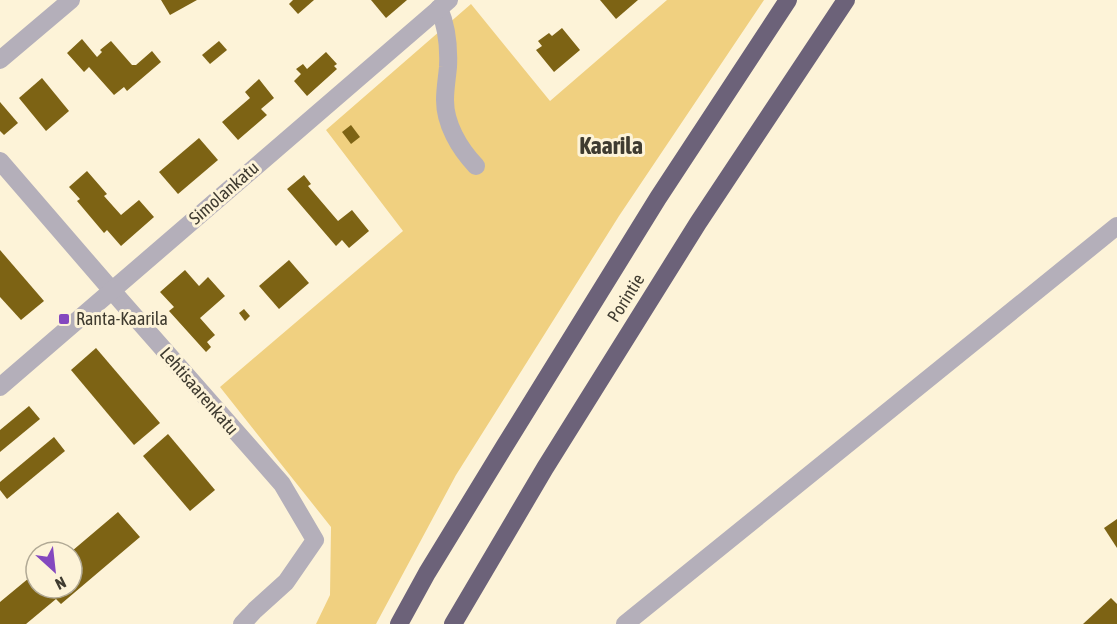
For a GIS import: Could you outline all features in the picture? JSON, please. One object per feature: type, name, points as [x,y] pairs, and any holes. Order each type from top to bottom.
[{"type":"highway","name":"Porintie","points":[[399,624],[427,573],[658,198],[788,0]]},
{"type":"highway","name":"Porintie","points":[[453,624],[545,468],[692,233],[846,0]]},
{"type":"street","points":[[0,60],[71,0]]},
{"type":"street","points":[[444,4],[448,65],[445,101],[450,126],[464,154],[476,166]]},
{"type":"street","name":"Simolankatu","points":[[0,387],[444,4]]},
{"type":"street","name":"Lehtisaarenkatu","points":[[0,161],[282,484],[315,540],[286,582],[242,624]]},
{"type":"street","points":[[625,624],[1117,226]]},
{"type":"shaded area","points":[[667,0],[764,0],[619,216],[456,475],[376,624],[316,624],[330,595],[331,527],[220,387],[403,231],[326,130],[471,4],[550,101]]},
{"type":"building","points":[[161,0],[197,0],[170,15]]},
{"type":"building","points":[[293,0],[314,0],[298,14],[289,4]]},
{"type":"building","points":[[371,0],[407,0],[386,18]]},
{"type":"building","points":[[600,0],[638,0],[616,19]]},
{"type":"building","points":[[562,28],[580,50],[554,72],[536,50],[542,46],[538,41],[549,33],[552,36]]},
{"type":"building","points":[[82,39],[97,57],[102,52],[100,50],[111,41],[132,65],[136,65],[152,51],[161,62],[127,91],[124,87],[114,95],[89,67],[84,72],[67,53]]},
{"type":"building","points":[[219,41],[227,50],[210,64],[202,55]]},
{"type":"building","points":[[326,52],[337,64],[334,66],[337,69],[307,96],[294,81],[301,74],[296,69],[303,64],[307,69]]},
{"type":"building","points":[[42,78],[69,111],[46,131],[19,98]]},
{"type":"building","points":[[259,79],[274,98],[261,109],[267,115],[238,140],[222,122],[250,98],[245,92]]},
{"type":"building","points":[[0,102],[18,123],[4,135],[0,131]]},
{"type":"building","points":[[351,125],[360,137],[351,144],[342,132]]},
{"type":"building","points":[[199,138],[218,160],[178,194],[159,172]]},
{"type":"building","points":[[87,171],[107,194],[104,196],[121,215],[139,200],[154,217],[121,246],[107,230],[104,233],[77,201],[80,199],[69,187]]},
{"type":"building","points":[[304,175],[311,184],[308,186],[338,221],[352,210],[369,231],[349,248],[342,240],[336,246],[287,189]]},
{"type":"building","points":[[0,250],[44,301],[21,320],[0,297]]},
{"type":"building","points":[[289,260],[309,283],[279,309],[259,286]]},
{"type":"building","points":[[185,270],[199,286],[208,277],[225,296],[200,318],[215,335],[207,342],[211,347],[206,352],[169,311],[174,307],[160,292]]},
{"type":"building","points":[[244,309],[250,316],[245,321],[239,313]]},
{"type":"building","points":[[96,348],[160,423],[134,445],[71,370]]},
{"type":"building","points":[[29,406],[40,419],[0,452],[0,430]]},
{"type":"building","points":[[168,434],[215,490],[190,511],[143,456]]},
{"type":"building","points":[[54,437],[65,451],[7,499],[0,490],[0,482]]},
{"type":"building","points":[[118,512],[140,537],[84,584],[84,541]]},
{"type":"building","points":[[1117,519],[1117,548],[1104,528]]},
{"type":"building","points":[[24,582],[24,600],[55,600],[26,624],[0,624],[0,602]]},
{"type":"building","points":[[1111,598],[1117,604],[1117,624],[1083,624]]},
{"type":"place","name":"Ranta-Kaarila","points":[[64,319]]},
{"type":"district","name":"Kaarila","points":[[611,146]]}]
